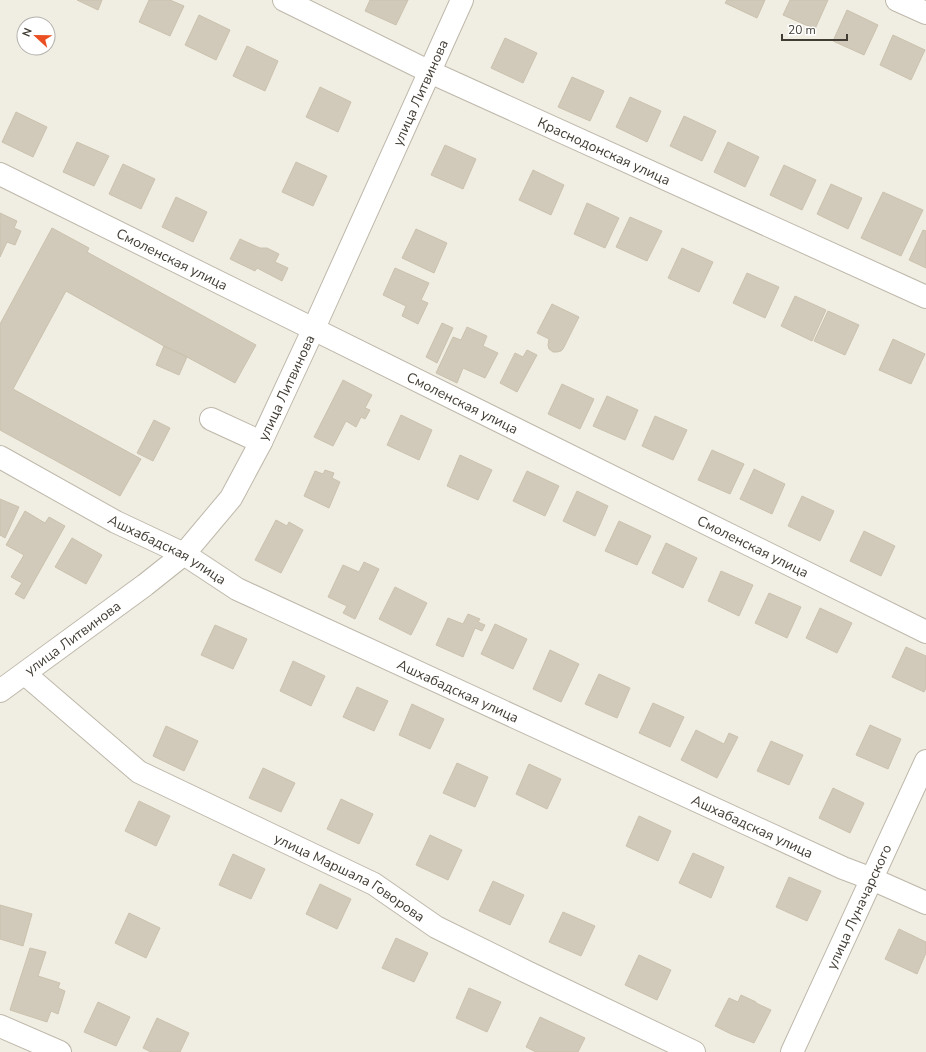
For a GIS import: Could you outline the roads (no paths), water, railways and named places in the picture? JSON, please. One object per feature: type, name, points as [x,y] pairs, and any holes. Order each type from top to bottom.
[{"type":"street","name":"Краснодонская улица","points":[[284,0],[430,72],[926,297]]},
{"type":"street","name":"улица Литвинова","points":[[0,691],[145,585],[184,554],[231,498],[261,442],[314,328],[462,0]]},
{"type":"street","points":[[897,0],[926,13]]},
{"type":"street","name":"Смоленская улица","points":[[0,174],[926,632]]},
{"type":"street","points":[[211,419],[261,442]]},
{"type":"street","name":"Ашхабадская улица","points":[[0,457],[116,522],[184,554],[237,589],[843,868],[926,903]]},
{"type":"street","name":"улица Маршала Говорова","points":[[25,674],[139,772],[374,884],[436,927],[694,1052]]},
{"type":"street","name":"улица Луначарского","points":[[792,1052],[926,761]]},
{"type":"street","points":[[0,1026],[60,1052]]}]
